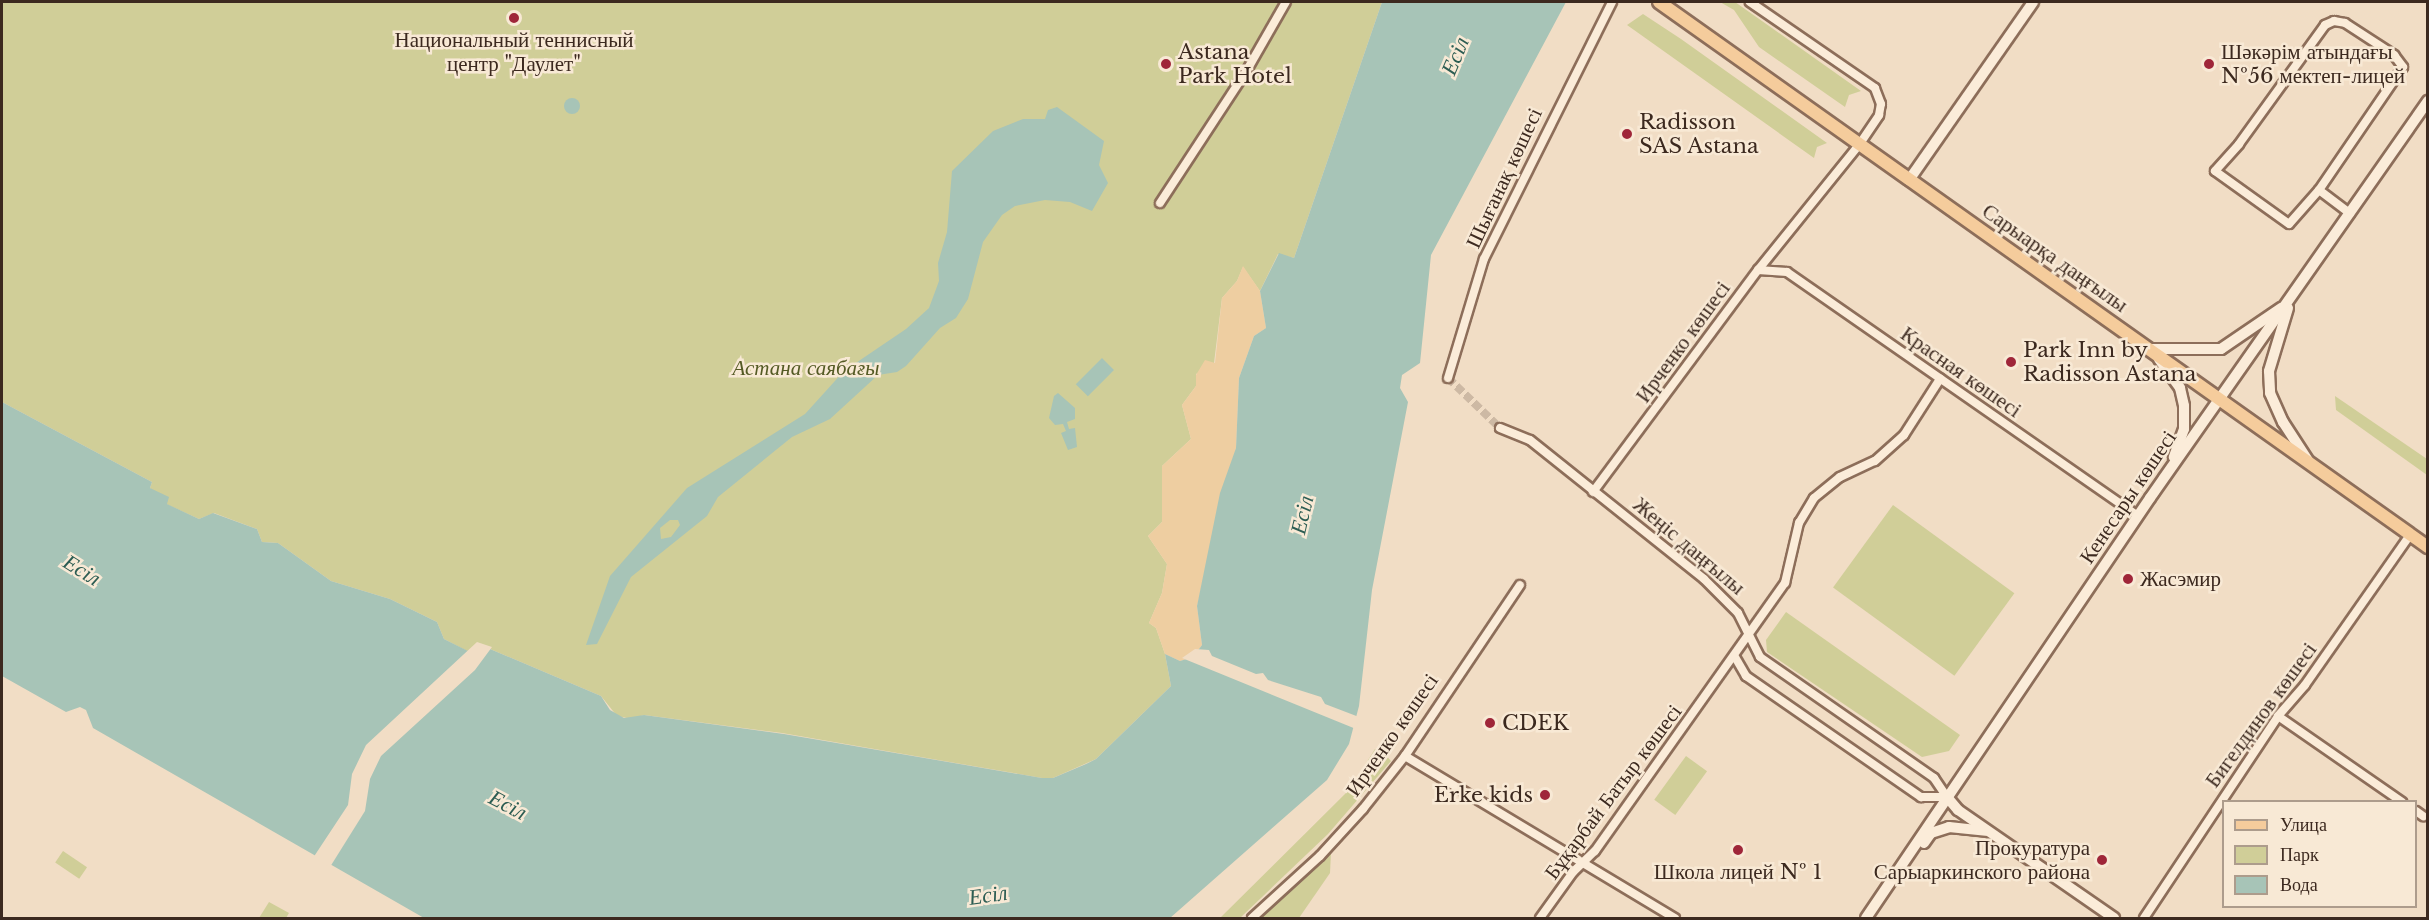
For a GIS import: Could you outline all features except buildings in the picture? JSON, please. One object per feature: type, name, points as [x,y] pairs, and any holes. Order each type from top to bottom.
[{"type":"main road","name":"Сарыарқа даңғылы","points":[[1659,2],[2427,547]]},
{"type":"main road","points":[[1909,180],[2033,2]]},
{"type":"main road","name":"Кенесары көшесі","points":[[1866,918],[2138,516],[2427,101]]},
{"type":"main road","points":[[2151,349],[2221,349],[2290,300]]},
{"type":"main road","points":[[2290,300],[2270,371],[2270,393],[2283,422],[2309,462]]},
{"type":"main road","points":[[2151,349],[2180,388],[2184,406],[2184,429],[2169,472]]},
{"type":"main road","name":"Жеңіс даңғылы","points":[[1947,797],[1958,810],[2114,918]]},
{"type":"main road","points":[[1895,874],[1931,833],[1949,827],[1990,832]]},
{"type":"street","points":[[1160,203],[1234,89],[1286,2]]},
{"type":"street","name":"Шығанақ көшесі","points":[[1448,378],[1489,249],[1612,2]]},
{"type":"street","name":"Ирченко көшесі","points":[[1593,492],[1758,270],[1859,145],[1879,114],[1881,104],[1875,88],[1750,2]]},
{"type":"street","points":[[2334,21],[2345,23],[2394,55],[2403,67],[2319,190],[2289,224],[2215,171],[2239,144],[2325,25],[2334,21]]},
{"type":"street","points":[[2319,190],[2350,213]]},
{"type":"street","name":"Красная көшесі","points":[[1758,270],[1787,272],[2138,516]]},
{"type":"street","name":"Бұқарбай Батыр көшесі","points":[[1540,918],[1583,861],[1595,851],[1749,638],[1785,583],[1799,523],[1814,498],[1840,477],[1875,461],[1904,435],[1940,379]]},
{"type":"street","name":"Жеңіс даңғылы","points":[[1500,428],[1530,440],[1726,598],[1760,657],[1934,778],[1947,797]]},
{"type":"street","name":"Бигелдинов көшесі","points":[[2222,800],[2278,716],[2305,685],[2410,535]]},
{"type":"street","name":"Ирченко көшесі","points":[[1252,918],[1320,856],[1405,756],[1520,585]]},
{"type":"street","points":[[1735,657],[1746,676],[1921,797],[1947,797]]},
{"type":"street","points":[[2278,716],[2401,800]]},
{"type":"street","points":[[1405,756],[1675,918]]},
{"type":"street","name":"Бигелдинов көшесі","points":[[2144,918],[2222,800]]},
{"type":"street","points":[[2417,812],[2423,816]]},
{"type":"green space","name":"Астана саябағы","points":[[2,2],[1382,2],[1294,258],[1278,254],[1260,291],[1243,267],[1237,281],[1222,298],[1214,363],[1196,374],[1196,386],[1182,405],[1191,439],[1162,466],[1162,522],[1148,536],[1167,564],[1162,593],[1149,623],[1156,628],[1165,654],[1171,686],[1096,759],[1053,778],[1042,778],[782,733],[644,715],[632,719],[617,716],[601,696],[490,649],[473,654],[444,639],[437,622],[390,599],[331,581],[278,543],[262,542],[257,529],[214,513],[199,519],[166,504],[150,488],[152,482],[2,402]]},
{"type":"green space","points":[[1720,2],[1735,2],[1861,91],[1849,95],[1845,107],[1759,47],[1734,10]]},
{"type":"green space","points":[[1643,14],[1827,143],[1817,147],[1814,158],[1627,25]]},
{"type":"green space","points":[[2335,396],[2427,459],[2427,475],[2336,410]]},
{"type":"green space","points":[[1893,505],[2014,593],[1954,676],[1833,588]]},
{"type":"green space","points":[[1786,612],[1960,735],[1949,751],[1922,757],[1767,652],[1766,640]]},
{"type":"green space","points":[[1375,749],[1382,751],[1391,761],[1328,834],[1240,918],[1220,918],[1349,790]]},
{"type":"green space","points":[[1686,756],[1707,771],[1675,815],[1654,800]]},
{"type":"green space","points":[[63,851],[87,867],[79,879],[55,863]]},
{"type":"green space","points":[[1331,852],[1330,873],[1299,918],[1258,918]]},
{"type":"green space","points":[[269,902],[289,913],[286,918],[259,918]]},
{"type":"sand","points":[[1243,266],[1260,291],[1266,328],[1254,336],[1239,378],[1236,448],[1197,606],[1202,645],[1193,657],[1180,661],[1165,654],[1156,628],[1149,623],[1162,593],[1167,564],[1148,536],[1162,522],[1162,466],[1191,439],[1182,405],[1196,386],[1196,375],[1205,360],[1215,363],[1222,298],[1237,281]]},
{"type":"water","name":"Есіл","points":[[1382,2],[1566,2],[1431,255],[1420,363],[1402,375],[1400,388],[1408,402],[1372,590],[1359,706],[1349,744],[1327,780],[1170,918],[424,918],[93,728],[86,710],[80,707],[66,712],[2,676],[2,402],[152,482],[150,488],[169,497],[167,504],[199,519],[213,513],[257,529],[262,542],[278,543],[331,581],[390,599],[437,622],[444,639],[472,653],[490,649],[601,696],[610,710],[624,718],[644,715],[784,734],[1042,778],[1053,778],[1086,764],[1096,759],[1171,686],[1165,654],[1180,661],[1193,657],[1202,645],[1197,606],[1220,493],[1236,448],[1239,378],[1254,336],[1266,328],[1260,291],[1279,253],[1294,258]]},
{"type":"water","points":[[572,98],[580,106],[572,114],[564,106]]},
{"type":"water","points":[[1057,107],[1104,141],[1099,165],[1108,183],[1092,211],[1070,202],[1045,200],[1015,206],[1002,215],[983,242],[968,299],[956,318],[940,328],[906,366],[897,372],[878,375],[830,419],[792,437],[718,497],[707,516],[631,577],[597,644],[586,645],[610,576],[687,488],[805,414],[844,371],[906,329],[929,308],[939,281],[938,263],[947,232],[952,171],[993,131],[1023,119],[1045,119],[1048,110]],"holes":[[[670,520],[678,520],[680,525],[671,537],[661,539],[660,528]]]},
{"type":"water","points":[[1102,358],[1114,370],[1088,396],[1076,384]]},
{"type":"water","points":[[1058,393],[1075,408],[1075,419],[1067,422],[1069,429],[1075,428],[1077,447],[1068,450],[1061,433],[1066,431],[1063,424],[1055,425],[1049,418],[1054,396]]},
{"type":"pier","points":[[477,642],[492,647],[475,670],[381,756],[370,779],[365,811],[330,867],[313,858],[348,805],[352,774],[366,745]]},
{"type":"pier","points":[[1195,649],[1209,650],[1212,656],[1256,674],[1263,673],[1268,680],[1321,697],[1325,704],[1359,717],[1356,729],[1182,658]]},
{"type":"tunnel","points":[[1448,378],[1500,428]]},
{"type":"place","name":"Национальный теннисный центр \"Даулет\"","points":[[514,18]]},
{"type":"place","name":"Astana Park Hotel","points":[[1166,64]]},
{"type":"place","name":"Шәкәрім атындағы №56 мектеп-лицей","points":[[2209,64]]},
{"type":"place","name":"Radisson SAS Astana","points":[[1627,134]]},
{"type":"place","name":"Park Inn by Radisson Astana","points":[[2011,362]]},
{"type":"place","name":"Жасэмир","points":[[2128,579]]},
{"type":"place","name":"CDEK","points":[[1490,723]]},
{"type":"place","name":"Erke kids","points":[[1545,795]]},
{"type":"place","name":"Школа лицей № 1","points":[[1738,850]]},
{"type":"place","name":"Прокуратура Сарыаркинского района","points":[[2102,860]]}]
